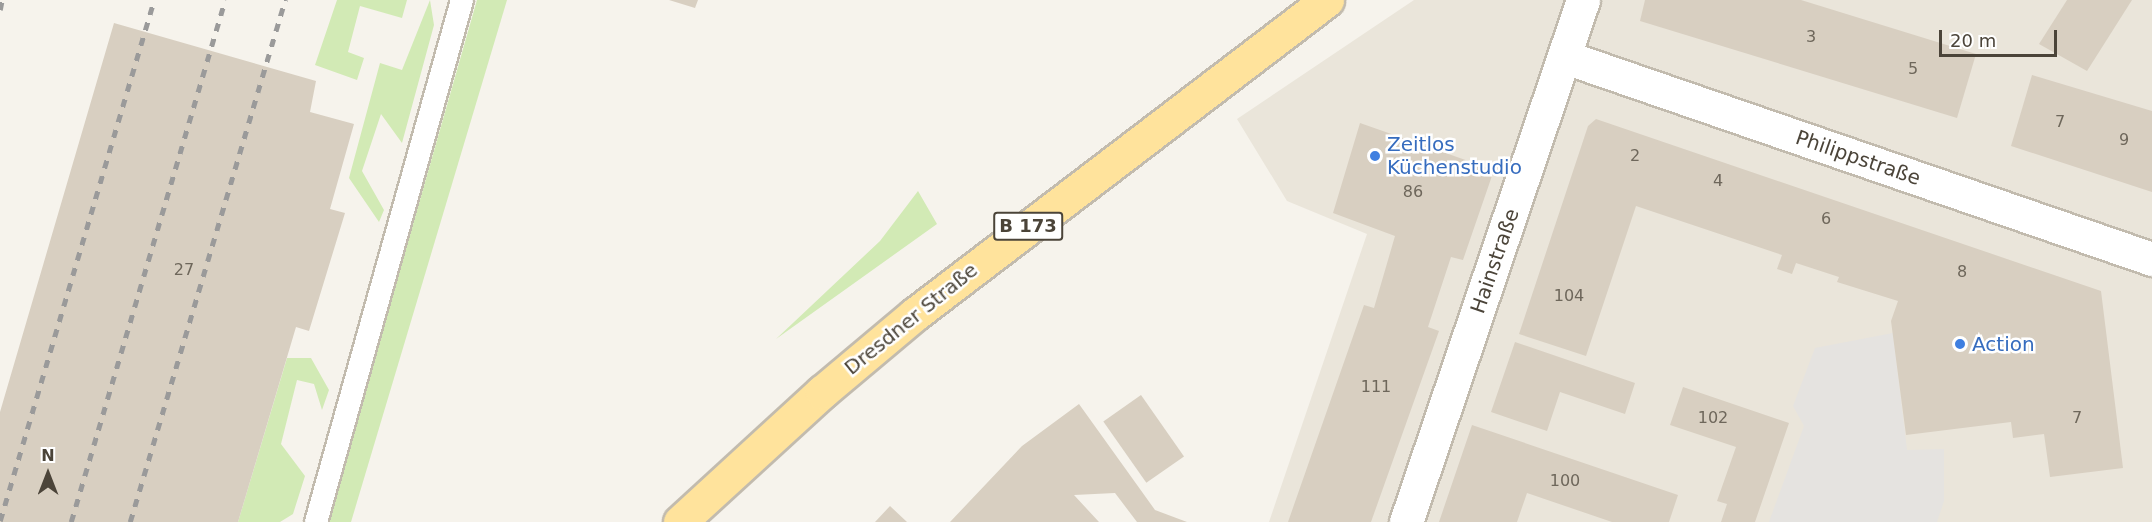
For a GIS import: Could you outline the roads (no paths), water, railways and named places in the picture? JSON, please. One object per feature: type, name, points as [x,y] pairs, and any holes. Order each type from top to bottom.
[{"type":"main road","name":"Dresdner Straße","points":[[680,522],[822,392],[915,314],[1328,0]]},
{"type":"street","name":"Hainstraße","points":[[1406,522],[1565,57],[1582,0]]},
{"type":"street","name":"Philippstraße","points":[[1565,57],[2152,259]]},
{"type":"lane","points":[[316,522],[462,0]]},
{"type":"railway","points":[[0,10],[2,0]]},
{"type":"railway","points":[[0,521],[154,0]]},
{"type":"railway","points":[[71,522],[225,0]]},
{"type":"railway","points":[[130,522],[285,0]]},
{"type":"place","name":"Zeitlos Küchenstudio","points":[[1375,156]]},
{"type":"place","name":"Action","points":[[1960,344]]}]
